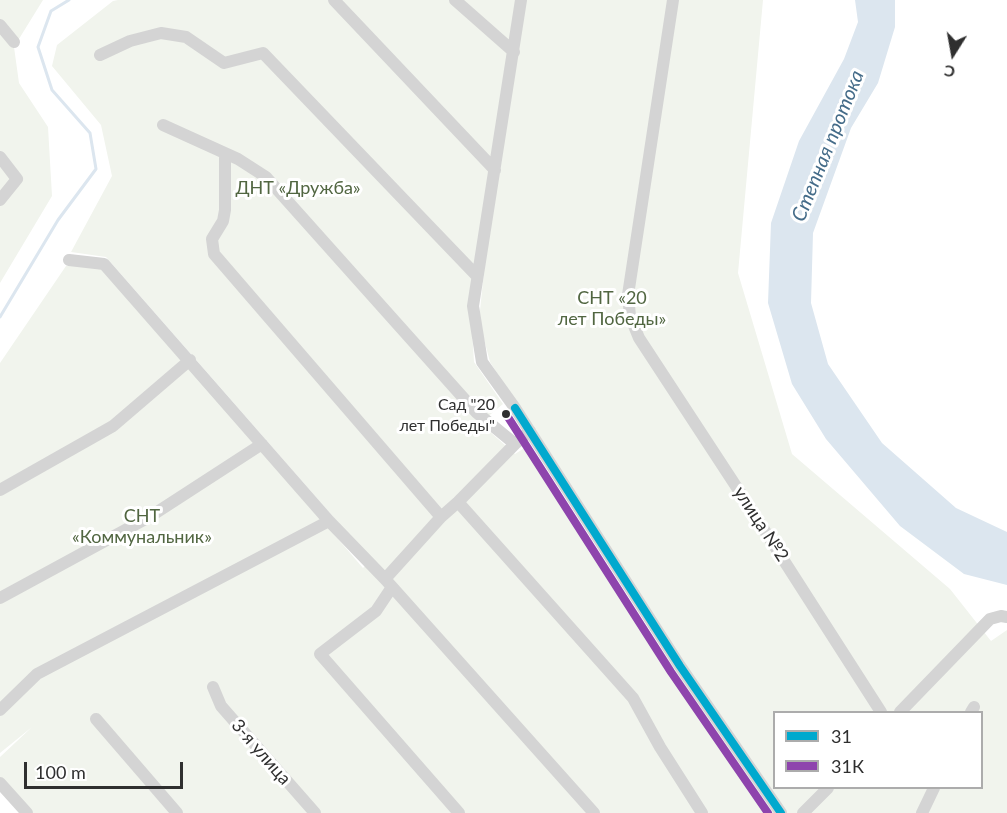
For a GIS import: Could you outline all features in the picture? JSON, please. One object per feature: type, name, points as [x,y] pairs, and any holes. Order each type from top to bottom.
[{"type":"street","points":[[334,0],[495,170]]},
{"type":"street","points":[[455,0],[514,52]]},
{"type":"street","points":[[522,0],[473,306],[482,362],[530,431],[680,666],[781,813]]},
{"type":"street","name":"улица №2","points":[[673,0],[628,295],[630,316],[639,338],[880,711]]},
{"type":"street","points":[[0,25],[14,42]]},
{"type":"street","points":[[100,55],[130,40],[161,33],[186,37],[224,63],[263,53],[477,276]]},
{"type":"street","points":[[163,125],[238,159],[266,177],[476,412],[515,444]]},
{"type":"street","points":[[225,153],[225,210],[223,221],[212,239],[214,254],[441,517]]},
{"type":"street","points":[[0,157],[17,179],[0,200]]},
{"type":"street","points":[[69,260],[104,264],[329,521],[388,583],[594,813]]},
{"type":"street","points":[[0,490],[113,426],[190,360]]},
{"type":"street","points":[[459,813],[320,654],[376,611],[388,583],[441,517],[530,431]]},
{"type":"street","points":[[0,598],[151,516],[262,444]]},
{"type":"street","points":[[459,502],[633,698],[660,747],[702,813]]},
{"type":"street","points":[[0,710],[37,674],[329,521]]},
{"type":"street","points":[[901,711],[990,619],[1007,617]]},
{"type":"street","name":"3-я улица","points":[[213,687],[221,706],[315,813]]},
{"type":"street","points":[[96,719],[177,813]]},
{"type":"street","points":[[0,783],[27,813]]},
{"type":"street","points":[[803,813],[827,789]]},
{"type":"street","points":[[922,813],[934,789]]},
{"type":"green space","points":[[0,0],[43,0],[14,47],[19,83],[48,127],[52,196],[0,283]]},
{"type":"green space","points":[[118,0],[516,0],[470,299],[474,362],[503,404],[480,423],[515,454],[526,447],[671,663],[544,446],[490,362],[479,320],[486,252],[526,0],[763,0],[738,273],[792,454],[950,589],[991,641],[1007,630],[1007,813],[31,813],[0,778],[0,757],[32,727],[0,753],[0,363],[66,266],[103,266],[363,568],[371,560],[106,257],[71,252],[112,176],[101,125],[52,66],[57,45],[113,1]]},
{"type":"water","name":"Степная протока","points":[[855,0],[895,0],[895,27],[878,83],[851,128],[813,233],[811,303],[828,364],[882,443],[956,508],[1007,532],[1007,585],[964,574],[900,526],[826,439],[792,384],[768,303],[771,223],[799,141],[844,59],[858,22]]},
{"type":"waterway","points":[[0,317],[58,220],[96,169],[90,133],[52,90],[38,47],[51,11],[69,0]]},
{"type":"transit line","name":"31","points":[[515,408],[680,666],[781,813]]},
{"type":"transit line","name":"31К","points":[[506,414],[671,672],[768,813]]},
{"type":"place","name":"Сад \"20 лет Победы\"","points":[[506,414]]},
{"type":"park label","name":"ДНТ «Дружба»","points":[[298,188]]},
{"type":"park label","name":"СНТ «20 лет Победы»","points":[[612,308]]},
{"type":"park label","name":"СНТ «Коммунальник»","points":[[142,526]]}]
